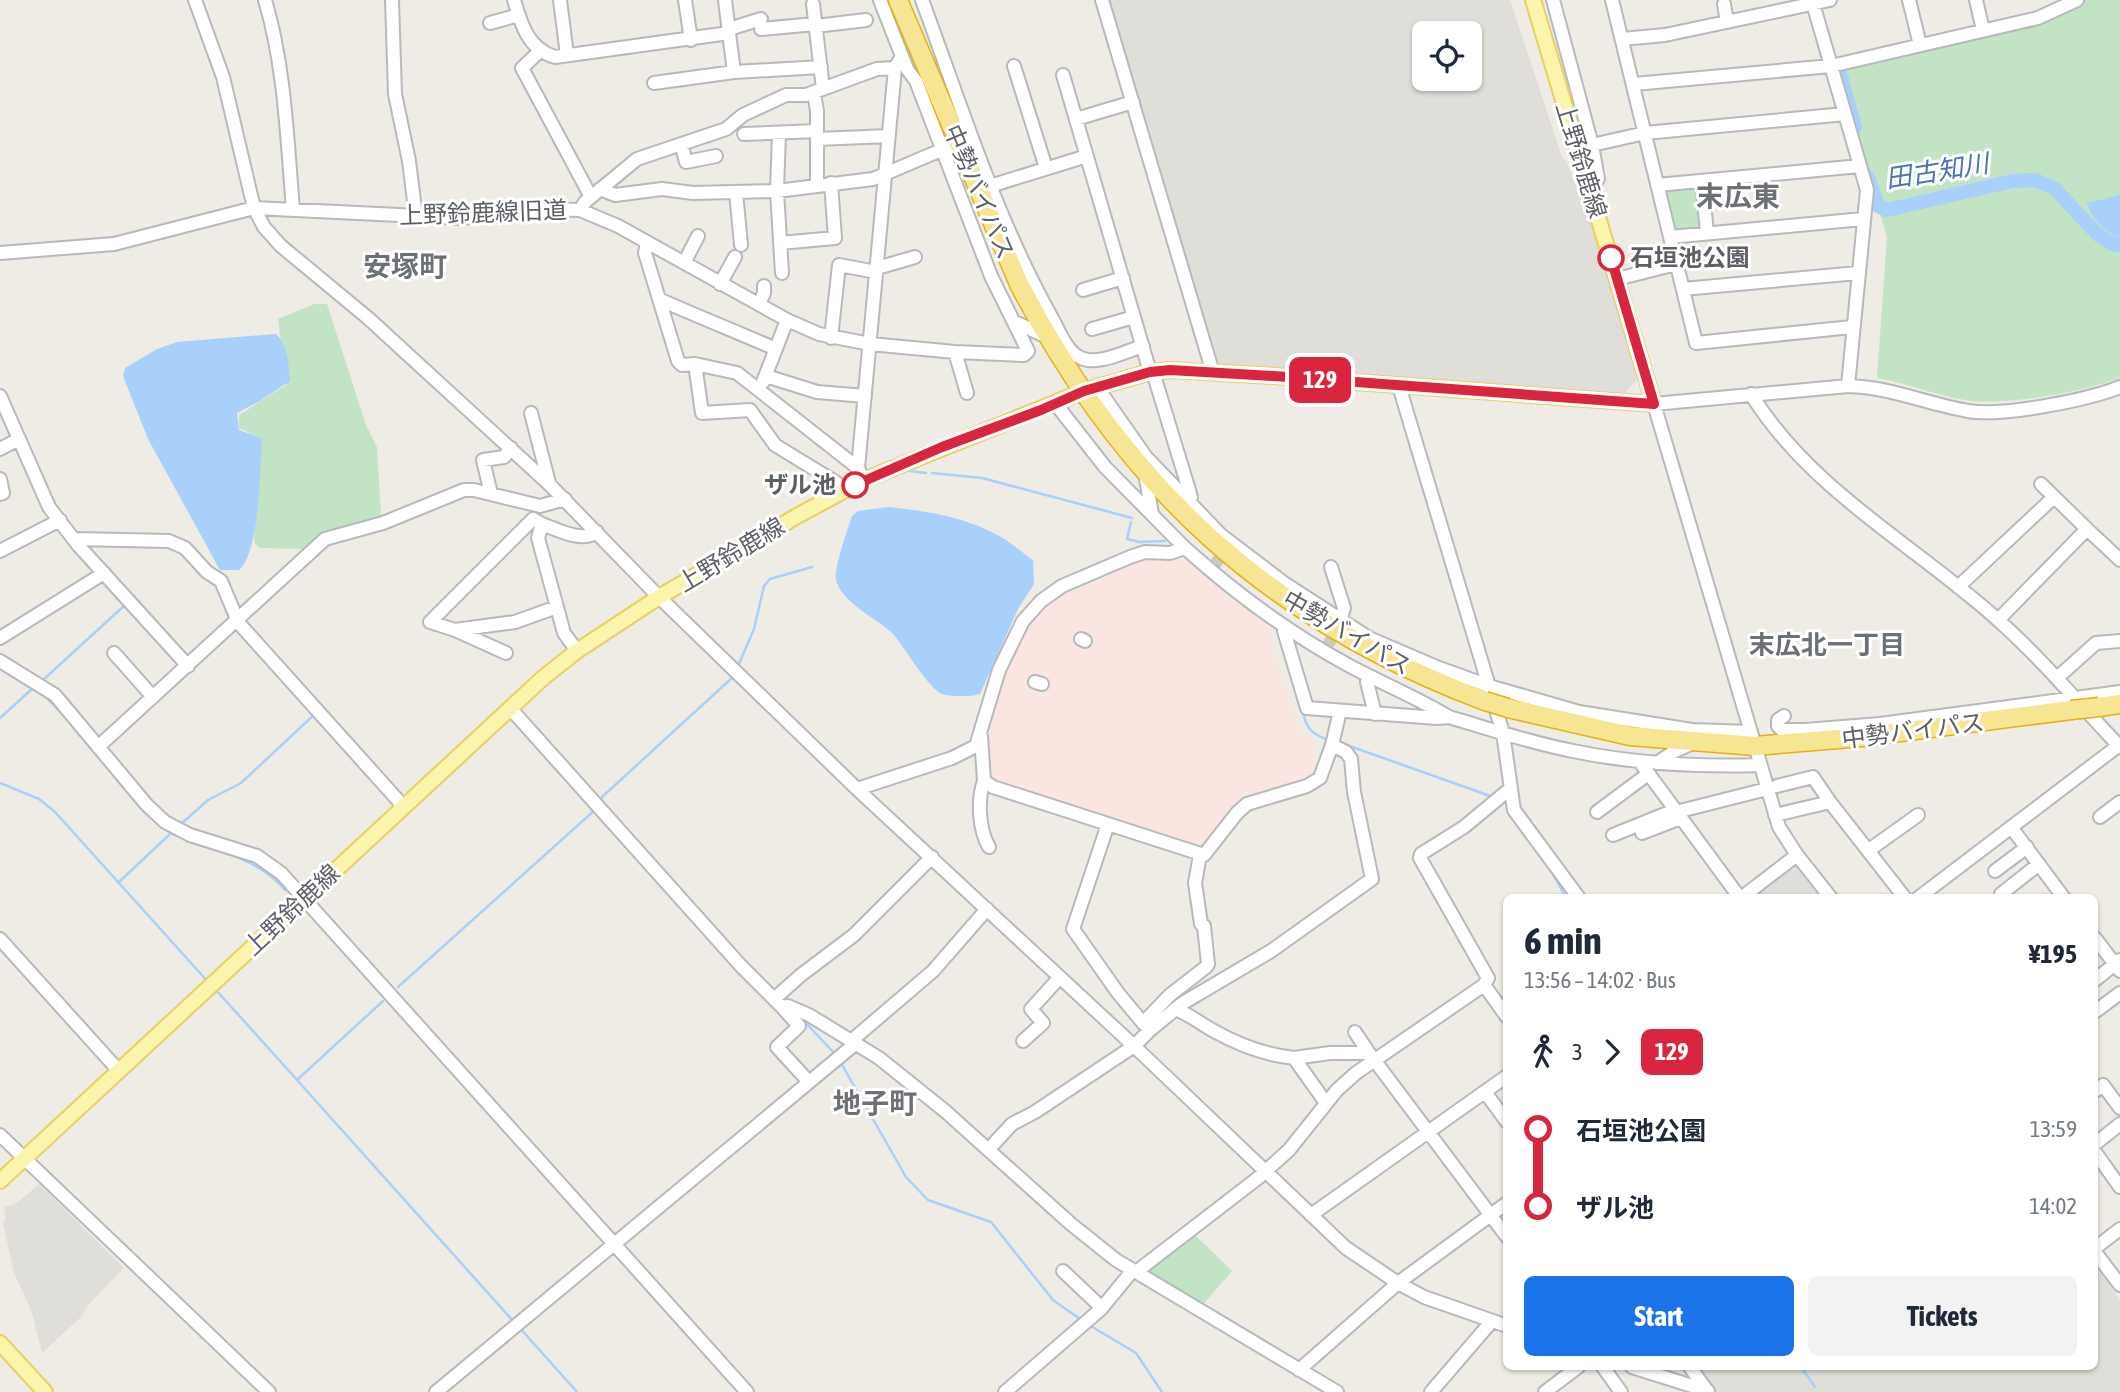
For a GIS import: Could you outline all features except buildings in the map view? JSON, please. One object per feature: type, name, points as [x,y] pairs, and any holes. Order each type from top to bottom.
[{"type":"highway","name":"中勢バイパス","points":[[898,0],[1004,251],[1039,322],[1090,389],[1144,473],[1216,544],[1282,596],[1348,639],[1422,677],[1487,693],[1508,708],[1617,734],[1693,743],[1862,737],[2073,704],[2099,707],[2120,704]]},
{"type":"main road","name":"上野鈴鹿線","points":[[0,1181],[510,708],[577,651],[659,597],[842,491],[861,474],[1090,389],[1152,372],[1170,370],[1654,404],[1534,3]]},
{"type":"main road","points":[[0,1343],[45,1392]]},
{"type":"street","points":[[195,0],[223,77],[254,208],[264,227],[281,246],[368,318],[565,499],[659,597],[857,789],[1134,1046],[1346,1248],[1398,1283],[1431,1300],[1503,1325]]},
{"type":"street","points":[[265,0],[283,91],[293,209]]},
{"type":"street","points":[[392,0],[395,94],[409,161],[416,217]]},
{"type":"street","points":[[514,0],[522,30],[541,50],[555,57],[691,40],[761,24],[816,25],[866,20]]},
{"type":"street","points":[[560,0],[567,55]]},
{"type":"street","points":[[685,0],[691,40]]},
{"type":"street","points":[[725,0],[734,72]]},
{"type":"street","points":[[880,0],[906,69],[916,81],[944,149],[991,276],[1013,321],[1049,338]]},
{"type":"street","points":[[922,0],[970,139],[990,186],[1039,296],[1073,352],[1080,358],[1098,360],[1143,346]]},
{"type":"street","points":[[1102,0],[1213,373]]},
{"type":"street","points":[[1553,0],[1592,145],[1598,179],[1590,187]]},
{"type":"street","points":[[1612,0],[1696,342],[1852,327]]},
{"type":"street","points":[[1622,39],[1665,35],[1830,0]]},
{"type":"street","points":[[1909,0],[1920,46]]},
{"type":"street","points":[[1976,0],[1983,30]]},
{"type":"street","points":[[1634,84],[1831,66],[2038,18],[2077,0]]},
{"type":"street","points":[[1813,2],[1867,190],[1848,386]]},
{"type":"street","points":[[813,4],[821,67],[817,186]]},
{"type":"street","points":[[1724,4],[1727,22]]},
{"type":"street","points":[[490,23],[519,15]]},
{"type":"street","points":[[541,50],[522,68],[596,193]]},
{"type":"street","points":[[861,474],[864,396],[895,68],[902,56]]},
{"type":"street","points":[[1014,66],[1046,168]]},
{"type":"street","points":[[654,83],[734,72],[821,67]]},
{"type":"street","points":[[580,210],[584,202],[637,159],[726,129],[743,115],[786,95],[819,91],[877,69],[895,68]]},
{"type":"street","points":[[1063,75],[1134,317],[1189,490],[1191,498],[1188,503]]},
{"type":"street","points":[[779,99],[781,115]]},
{"type":"street","points":[[1076,119],[1133,102]]},
{"type":"street","points":[[1592,145],[1644,133],[1845,114]]},
{"type":"street","points":[[779,133],[777,191],[782,273]]},
{"type":"street","points":[[744,134],[889,136]]},
{"type":"street","points":[[681,144],[686,162],[716,156]]},
{"type":"street","points":[[596,193],[615,194],[662,189],[692,193],[777,191],[873,179],[944,149]]},
{"type":"street","points":[[990,186],[1087,156]]},
{"type":"street","points":[[1657,185],[1860,166]]},
{"type":"street","points":[[1702,181],[1707,233]]},
{"type":"street","points":[[780,243],[835,238],[831,183]]},
{"type":"street","points":[[720,284],[738,251],[736,192]]},
{"type":"street","name":"上野鈴鹿線旧道","points":[[0,253],[114,244],[254,208],[461,218],[540,209],[580,210],[618,226],[787,320],[831,338],[955,352],[1024,355],[1028,351],[1013,321]]},
{"type":"street","points":[[1670,237],[1863,219]]},
{"type":"street","points":[[684,263],[698,236]]},
{"type":"street","points":[[646,243],[645,253],[678,361],[682,365],[737,373],[861,474]]},
{"type":"street","points":[[831,338],[839,265],[877,270],[915,257]]},
{"type":"street","points":[[1617,279],[1676,264]]},
{"type":"street","points":[[1683,289],[1858,273]]},
{"type":"street","points":[[1083,290],[1123,278]]},
{"type":"street","points":[[759,304],[764,286]]},
{"type":"street","points":[[660,300],[776,349]]},
{"type":"street","points":[[1092,329],[1134,317]]},
{"type":"street","points":[[760,390],[787,320]]},
{"type":"street","points":[[955,352],[967,393]]},
{"type":"street","points":[[695,365],[702,413],[750,410],[775,445],[837,483],[842,491]]},
{"type":"street","points":[[766,376],[817,392],[864,396]]},
{"type":"street","points":[[1399,386],[1487,693],[1503,733],[1514,810],[1575,894]]},
{"type":"street","points":[[1828,894],[1779,827],[1772,787],[1760,765],[1654,404],[1848,386],[1887,389],[1968,411],[1993,413],[2071,400],[2120,387]]},
{"type":"street","points":[[1090,389],[1146,457],[1231,546],[1340,624],[1439,668],[1487,693],[1579,712],[1752,739]]},
{"type":"street","points":[[1751,394],[1805,461],[1998,620],[2057,678],[2073,704],[2114,732],[2119,746],[1923,894]]},
{"type":"street","points":[[0,396],[44,500],[78,545],[188,666]]},
{"type":"street","points":[[1055,403],[1105,467],[1185,548],[1213,567],[1286,627],[1372,677],[1423,701],[1449,717],[1573,751],[1640,762],[1697,767],[1760,765]]},
{"type":"street","points":[[531,413],[549,484]]},
{"type":"street","points":[[0,449],[19,439]]},
{"type":"street","points":[[491,494],[483,460],[504,457],[510,448]]},
{"type":"street","points":[[1144,473],[1152,515]]},
{"type":"street","points":[[0,479],[3,493],[0,494]]},
{"type":"street","points":[[2041,484],[2120,560]]},
{"type":"street","points":[[98,747],[325,539],[383,523],[454,492],[474,490],[540,506],[565,499]]},
{"type":"street","points":[[1958,587],[2054,497]]},
{"type":"street","points":[[506,653],[430,622],[533,519],[580,536],[597,532]]},
{"type":"street","points":[[0,551],[60,520]]},
{"type":"street","points":[[542,524],[538,538],[564,633],[577,651]]},
{"type":"street","points":[[1998,620],[2087,529]]},
{"type":"street","points":[[76,539],[169,541],[185,548],[207,572],[221,581],[236,620],[404,807]]},
{"type":"street","points":[[857,789],[969,751],[976,746],[999,670],[1023,621],[1041,601],[1062,586],[1138,554],[1154,551],[1170,553],[1185,548]]},
{"type":"street","points":[[1331,567],[1344,608],[1340,624]]},
{"type":"street","points":[[0,638],[104,573]]},
{"type":"street","points":[[455,630],[515,622],[557,607]]},
{"type":"street","points":[[1286,627],[1284,631],[1307,708],[1449,717]]},
{"type":"street","points":[[2057,678],[2096,643],[2120,641]]},
{"type":"street","points":[[114,653],[153,697]]},
{"type":"street","points":[[0,661],[55,695],[146,804],[165,822],[190,835],[257,856],[281,873],[747,1392]]},
{"type":"street","points":[[1372,677],[1367,682],[1375,714]]},
{"type":"street","points":[[1784,716],[1778,720],[1778,726],[1782,730],[1805,730],[2073,704],[2120,692]]},
{"type":"street","points":[[510,708],[741,966],[778,999],[853,1042],[897,1073],[989,1149],[1086,1237],[1135,1271],[1337,1392]]},
{"type":"street","points":[[984,781],[993,787],[1200,855],[1208,852],[1247,804],[1313,784],[1322,773],[1340,710]]},
{"type":"street","points":[[981,732],[984,781],[981,818],[989,848]]},
{"type":"street","points":[[1657,763],[1693,743]]},
{"type":"street","points":[[1146,1026],[1271,951],[1372,879],[1354,792],[1351,759],[1346,752],[1332,745]]},
{"type":"street","points":[[1640,762],[1737,894]]},
{"type":"street","points":[[1597,812],[1648,774]]},
{"type":"street","points":[[1613,835],[1677,813],[1813,777],[1902,894]]},
{"type":"street","points":[[1005,1392],[1102,1308],[1135,1271],[1289,1150],[1337,1090],[1372,1056],[1484,985],[1488,978],[1420,858],[1421,854],[1464,827],[1511,788]]},
{"type":"street","points":[[1775,815],[1830,802]]},
{"type":"street","points":[[2100,817],[2120,802]]},
{"type":"street","points":[[1642,833],[1677,813]]},
{"type":"street","points":[[1869,850],[1917,815]]},
{"type":"street","points":[[1108,824],[1073,929],[1118,993],[1146,1026]]},
{"type":"street","points":[[2011,827],[2060,894]]},
{"type":"street","points":[[1994,871],[2027,846]]},
{"type":"street","points":[[989,1149],[1012,1124],[1035,1112],[1134,1046],[1171,995],[1206,967],[1208,964],[1204,926],[1201,924],[1195,883],[1200,855]]},
{"type":"street","points":[[1745,894],[1797,855]]},
{"type":"street","points":[[778,999],[854,934],[932,857]]},
{"type":"street","points":[[2001,894],[2039,864]]},
{"type":"street","points":[[436,1392],[809,1082],[933,971],[987,909]]},
{"type":"street","points":[[0,939],[119,1071]]},
{"type":"street","points":[[2098,942],[2118,965],[2098,978]]},
{"type":"street","points":[[1023,1041],[1043,1023],[1031,1009],[1060,977]]},
{"type":"street","points":[[1484,985],[1503,1011]]},
{"type":"street","points":[[2098,1010],[2120,993]]},
{"type":"street","points":[[778,999],[799,1026],[777,1047],[809,1082]]},
{"type":"street","points":[[1175,1009],[1230,1039],[1275,1056],[1294,1058],[1330,1053],[1372,1056]]},
{"type":"street","points":[[1356,1031],[1503,1232]]},
{"type":"street","points":[[1294,1058],[1326,1103]]},
{"type":"street","points":[[1311,1215],[1503,1079]]},
{"type":"street","points":[[2098,1089],[2103,1085],[2120,1108]]},
{"type":"street","points":[[1485,1092],[1503,1117]]},
{"type":"street","points":[[2098,1142],[2120,1124]]},
{"type":"street","points":[[0,1135],[269,1392]]},
{"type":"street","points":[[2098,1156],[2120,1187]]},
{"type":"street","points":[[1299,1370],[1398,1283],[1503,1206]]},
{"type":"street","points":[[2098,1247],[2120,1229]]},
{"type":"street","points":[[2098,1254],[2120,1285]]},
{"type":"street","points":[[1063,1271],[1102,1308]]},
{"type":"street","points":[[1431,1392],[1492,1321]]},
{"type":"street","points":[[1545,1392],[1574,1370]]},
{"type":"street","points":[[1605,1370],[1621,1392]]},
{"type":"street","points":[[1641,1370],[1708,1392]]},
{"type":"street","points":[[1691,1370],[1708,1392]]},
{"type":"shaded area","points":[[1105,0],[1510,0],[1562,157],[1569,166],[1577,189],[1582,189],[1637,379],[1625,393],[1219,364],[1212,358]]},
{"type":"shaded area","points":[[1153,555],[1191,562],[1266,623],[1298,728],[1302,735],[1316,743],[1313,767],[1304,784],[1241,801],[1202,849],[997,783],[991,779],[989,773],[990,719],[997,691],[1036,614],[1052,602]]},
{"type":"shaded area","points":[[1796,866],[1817,894],[1756,894]]},
{"type":"shaded area","points":[[39,1184],[124,1268],[89,1304],[81,1317],[42,1353],[32,1312],[14,1273],[3,1223],[6,1218],[4,1207],[16,1204]]},
{"type":"shaded area","points":[[2098,1269],[2120,1299],[2120,1392],[1713,1392],[1696,1370],[2098,1370]]},
{"type":"green space","points":[[2082,0],[2120,0],[2120,378],[2046,396],[1988,402],[1959,399],[1877,378],[1887,237],[1837,72],[1839,67]]},
{"type":"green space","points":[[1700,184],[1704,230],[1676,233],[1671,229],[1662,191]]},
{"type":"green space","points":[[314,304],[327,304],[366,425],[377,447],[381,515],[377,523],[308,549],[259,548],[254,542],[262,438],[239,428],[239,415],[286,385],[278,319]]},
{"type":"green space","points":[[1192,1232],[1232,1271],[1200,1308],[1149,1275],[1149,1266]]},
{"type":"water","points":[[2120,195],[2120,238],[2099,224],[2087,203]]},
{"type":"water","points":[[276,334],[285,349],[290,381],[237,413],[239,430],[262,438],[258,509],[251,546],[239,570],[220,570],[148,439],[123,376],[125,368],[157,349],[177,342]]},
{"type":"water","name":"ザル池","points":[[888,507],[932,513],[974,524],[1005,539],[1033,560],[1034,584],[1018,609],[980,694],[956,696],[937,691],[894,635],[852,603],[839,588],[836,579],[837,566],[852,516],[858,511]]},
{"type":"waterway","name":"田古知川","points":[[1839,69],[1855,127]]},
{"type":"waterway","name":"田古知川","points":[[1868,177],[1878,206],[1887,210],[2013,181],[2035,180],[2054,188],[2097,234],[2113,244],[2120,245]]},
{"type":"waterway","points":[[910,471],[926,473]]},
{"type":"waterway","points":[[932,473],[982,478],[1132,518]]},
{"type":"waterway","points":[[1131,522],[1127,539],[1140,542],[1165,541]]},
{"type":"waterway","points":[[739,664],[754,629],[764,586],[770,579],[812,567]]},
{"type":"waterway","points":[[43,680],[126,604]]},
{"type":"waterway","points":[[600,801],[733,677]]},
{"type":"waterway","points":[[0,718],[33,688]]},
{"type":"waterway","points":[[44,695],[64,715]]},
{"type":"waterway","points":[[1303,712],[1311,730],[1329,740]]},
{"type":"waterway","points":[[181,824],[208,800],[241,783],[316,713]]},
{"type":"waterway","points":[[70,723],[144,812],[174,835]]},
{"type":"waterway","points":[[1341,743],[1493,797]]},
{"type":"waterway","points":[[0,783],[39,799],[55,812],[209,983]]},
{"type":"waterway","points":[[398,987],[596,809]]},
{"type":"waterway","points":[[118,883],[171,833]]},
{"type":"waterway","points":[[187,841],[252,864],[285,890]]},
{"type":"waterway","points":[[1551,870],[1564,894]]},
{"type":"waterway","points":[[216,990],[297,1080],[383,1001]]},
{"type":"waterway","points":[[805,1022],[835,1054]]},
{"type":"waterway","points":[[841,1063],[906,1177],[928,1200],[991,1222],[1053,1300],[1080,1319]]},
{"type":"waterway","points":[[297,1080],[514,1322]]},
{"type":"waterway","points":[[1089,1325],[1136,1353],[1162,1392]]},
{"type":"waterway","points":[[519,1327],[577,1392]]},
{"type":"waterway","points":[[1803,1370],[1815,1387]]},
{"type":"tunnel","points":[[1215,564],[1229,548]]},
{"type":"tunnel","points":[[1328,645],[1338,627]]},
{"type":"bus line","name":"129","points":[[855,485],[942,447],[1084,391],[1150,372],[1170,370],[1274,376],[1654,404],[1611,258]]},
{"type":"place","name":"石垣池公園","points":[[1611,258]]},
{"type":"place","name":"ザル池","points":[[855,485]]},
{"type":"district","name":"末広東","points":[[1738,196]]},
{"type":"district","name":"安塚町","points":[[405,266]]},
{"type":"district","name":"末広北一丁目","points":[[1827,645]]},
{"type":"district","name":"地子町","points":[[875,1103]]}]
